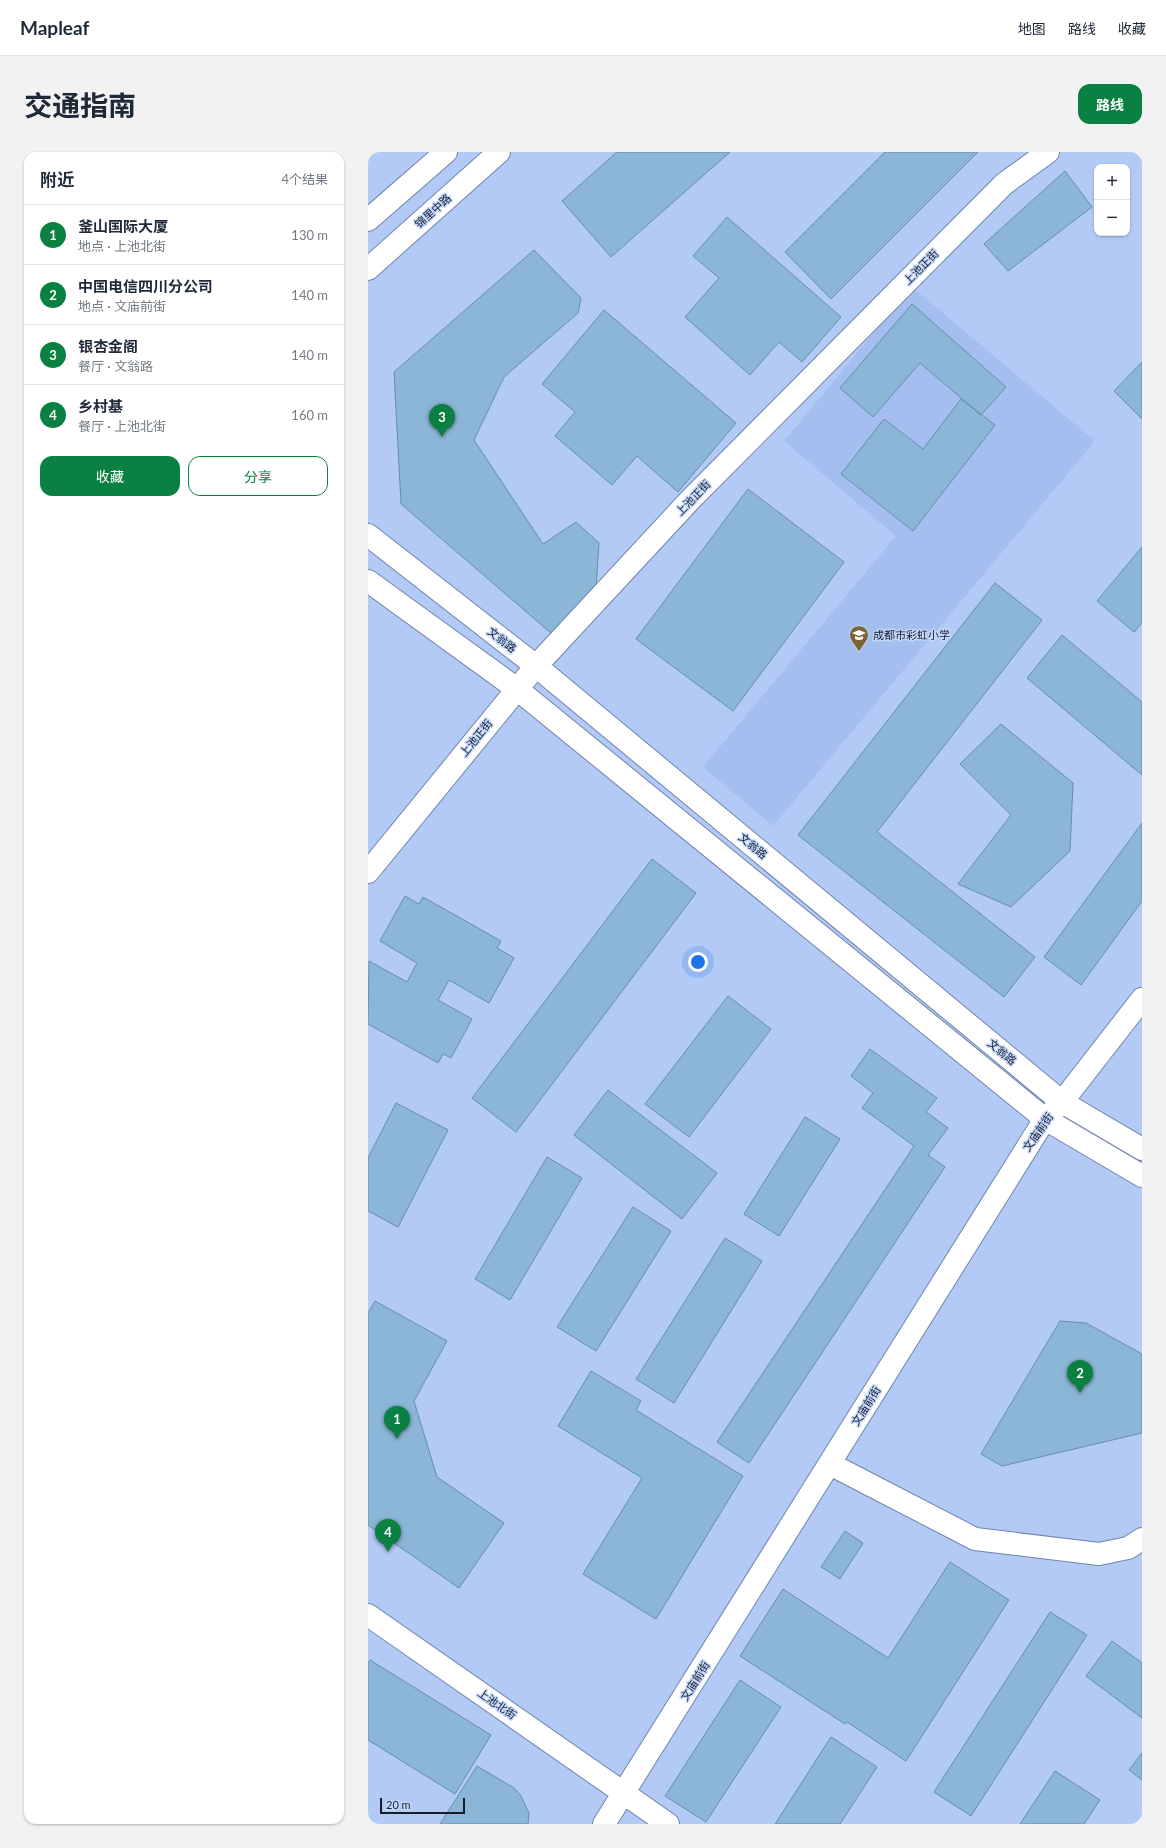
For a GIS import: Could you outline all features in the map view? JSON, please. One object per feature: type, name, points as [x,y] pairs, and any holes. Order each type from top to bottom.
[{"type":"street","points":[[368,220],[446,152]]},
{"type":"street","name":"锦里中路","points":[[368,269],[499,152]]},
{"type":"street","name":"上池正街","points":[[368,872],[536,666],[690,500],[1004,184],[1048,152]]},
{"type":"street","name":"文翁路","points":[[368,535],[536,666],[1062,1102],[1142,1149]]},
{"type":"street","points":[[368,580],[517,689],[1045,1119],[1142,1176]]},
{"type":"street","name":"文庙前街","points":[[604,1824],[1045,1119],[1062,1102],[1142,999]]},
{"type":"street","points":[[830,1464],[975,1539],[1099,1554],[1128,1548],[1142,1539]]},
{"type":"street","name":"上池北街","points":[[368,1616],[668,1824]]},
{"type":"shaded area","name":"成都市彩虹小学","points":[[912,287],[1095,441],[773,826],[703,767],[896,536],[784,441]]},
{"type":"building","points":[[617,152],[730,152],[611,257],[562,201]]},
{"type":"building","points":[[885,152],[978,152],[831,299],[785,252]]},
{"type":"building","points":[[1065,171],[1092,207],[1008,271],[984,244]]},
{"type":"building","points":[[727,217],[841,317],[802,362],[779,342],[750,375],[685,317],[719,278],[693,256]]},
{"type":"building","points":[[534,250],[581,298],[578,313],[504,377],[474,440],[543,544],[576,522],[599,543],[596,589],[552,634],[401,504],[394,372]]},
{"type":"building","points":[[912,304],[1006,387],[981,415],[920,363],[873,417],[840,388]]},
{"type":"building","points":[[604,310],[736,423],[678,492],[637,456],[612,485],[555,436],[575,412],[542,384]]},
{"type":"building","points":[[1142,362],[1142,419],[1114,391]]},
{"type":"building","points":[[961,399],[995,425],[913,531],[841,474],[884,419],[923,449]]},
{"type":"building","points":[[748,489],[844,562],[733,711],[636,639]]},
{"type":"building","points":[[1142,547],[1142,623],[1134,632],[1097,601]]},
{"type":"building","points":[[995,583],[1042,620],[877,832],[1035,957],[1004,997],[798,835]]},
{"type":"building","points":[[1062,635],[1142,702],[1142,775],[1027,678]]},
{"type":"building","points":[[1001,724],[1073,783],[1070,851],[1011,907],[958,884],[1011,815],[960,764]]},
{"type":"building","points":[[1142,823],[1142,901],[1081,985],[1044,957]]},
{"type":"building","points":[[652,859],[696,893],[516,1132],[472,1098]]},
{"type":"building","points":[[405,896],[419,904],[423,897],[501,941],[497,948],[514,958],[489,1003],[449,980],[438,1000],[472,1019],[451,1058],[443,1054],[438,1063],[368,1024],[369,961],[407,982],[417,963],[380,941]]},
{"type":"building","points":[[728,996],[771,1029],[689,1137],[645,1104]]},
{"type":"building","points":[[870,1049],[937,1098],[926,1112],[948,1128],[928,1155],[945,1167],[749,1463],[717,1442],[914,1146],[862,1108],[873,1093],[851,1076]]},
{"type":"building","points":[[608,1090],[717,1173],[682,1219],[574,1135]]},
{"type":"building","points":[[396,1103],[448,1130],[398,1227],[368,1211],[368,1158]]},
{"type":"building","points":[[805,1117],[840,1139],[779,1236],[744,1214]]},
{"type":"building","points":[[547,1157],[582,1178],[510,1300],[475,1279]]},
{"type":"building","points":[[633,1207],[671,1231],[596,1351],[557,1327]]},
{"type":"building","points":[[725,1238],[762,1261],[674,1403],[636,1379]]},
{"type":"building","points":[[375,1301],[447,1341],[414,1401],[437,1477],[504,1523],[459,1588],[368,1525],[368,1313]]},
{"type":"building","points":[[1060,1321],[1086,1323],[1142,1354],[1142,1433],[1002,1466],[981,1454]]},
{"type":"building","points":[[591,1371],[641,1401],[636,1410],[743,1476],[656,1619],[583,1574],[642,1478],[558,1426]]},
{"type":"building","points":[[845,1531],[863,1543],[840,1579],[821,1567]]},
{"type":"building","points":[[950,1562],[1009,1600],[906,1761],[847,1722],[845,1724],[740,1656],[783,1589],[888,1658]]},
{"type":"building","points":[[1050,1612],[1087,1635],[971,1816],[934,1792]]},
{"type":"building","points":[[1112,1641],[1142,1663],[1142,1718],[1086,1676]]},
{"type":"building","points":[[370,1660],[491,1735],[455,1794],[368,1740],[368,1663]]},
{"type":"building","points":[[740,1680],[781,1707],[706,1822],[665,1796]]},
{"type":"building","points":[[831,1737],[877,1767],[840,1824],[775,1824]]},
{"type":"building","points":[[1142,1753],[1142,1780],[1129,1770]]},
{"type":"building","points":[[477,1766],[514,1788],[521,1796],[529,1813],[528,1824],[440,1824]]},
{"type":"building","points":[[1055,1771],[1100,1800],[1084,1824],[1020,1824]]},
{"type":"place","name":"银杏金阁","points":[[442,437]]},
{"type":"place","name":"成都市彩虹小学","points":[[859,652]]},
{"type":"place","name":"中国电信四川分公司","points":[[1080,1393]]},
{"type":"place","name":"釜山国际大厦","points":[[397,1439]]},
{"type":"place","name":"乡村基","points":[[388,1552]]}]
